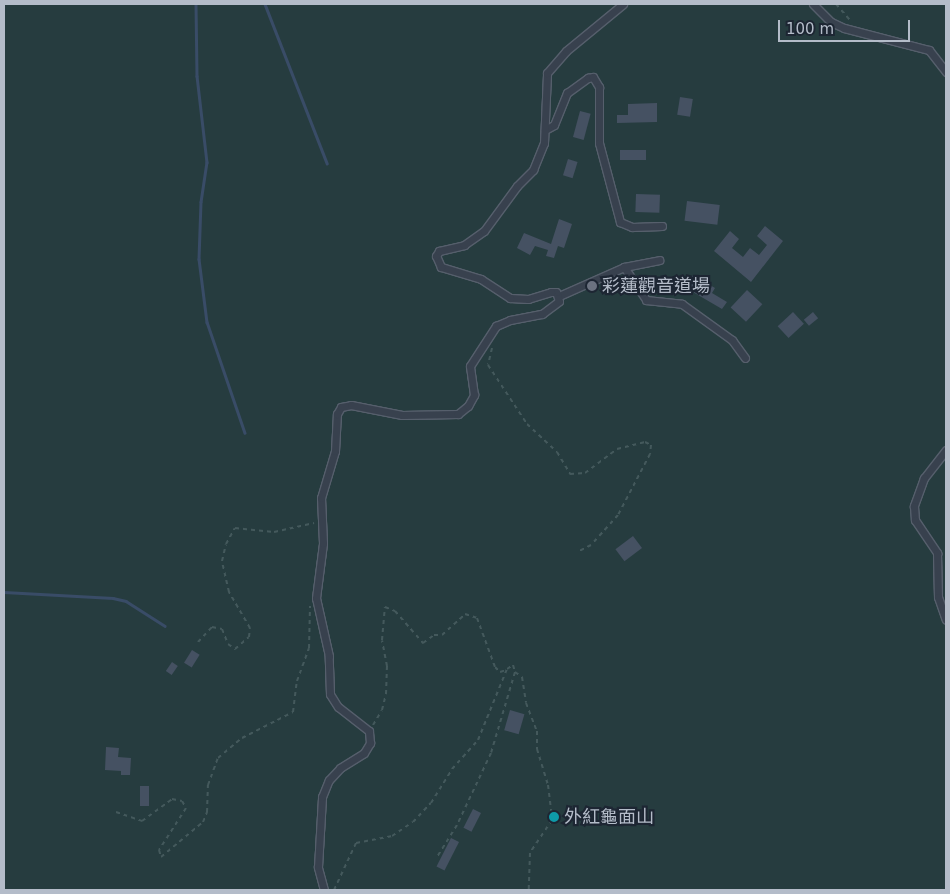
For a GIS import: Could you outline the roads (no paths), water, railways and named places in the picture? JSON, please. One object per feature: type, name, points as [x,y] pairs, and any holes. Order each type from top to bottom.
[{"type":"street","points":[[559,296],[551,292],[516,300],[481,279],[441,267],[437,262],[439,252],[473,240],[494,220],[516,186],[539,161],[545,130],[544,90],[546,73],[566,51],[623,4]]},
{"type":"street","points":[[813,4],[831,22],[866,34],[929,50],[946,72]]},
{"type":"street","points":[[545,130],[554,125],[567,93],[588,78],[593,78],[599,87],[599,143],[620,222],[632,227],[662,226]]},
{"type":"street","points":[[324,890],[318,867],[322,797],[329,780],[340,768],[364,752],[370,743],[369,731],[333,701],[330,656],[316,598],[323,543],[321,498],[335,452],[337,414],[341,406],[360,406],[411,416],[458,414],[468,406],[474,395],[470,366],[488,337],[501,323],[542,314],[555,305],[559,296],[624,267],[659,260]]},
{"type":"street","points":[[624,267],[646,300],[682,304],[732,340],[745,358]]},
{"type":"street","points":[[946,450],[924,478],[914,506],[915,520],[937,553],[938,597],[946,620]]},
{"type":"waterway","points":[[196,4],[197,76],[207,162],[201,202],[199,259],[207,322],[245,433]]},
{"type":"waterway","points":[[265,4],[327,163]]},
{"type":"waterway","points":[[4,592],[113,598],[126,601],[165,626]]},
{"type":"place","name":"彩蓮觀音道場","points":[[592,286]]},
{"type":"place","name":"外紅龜面山","points":[[554,817]]}]
